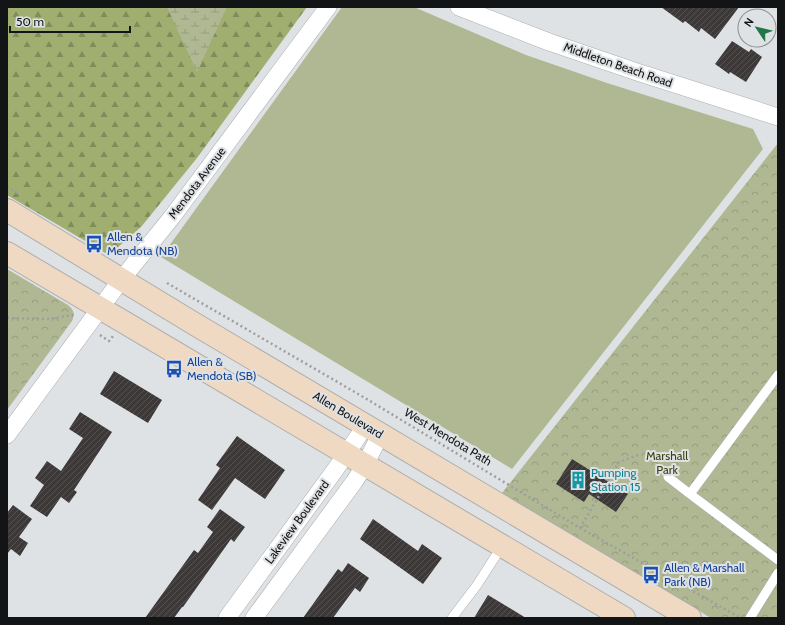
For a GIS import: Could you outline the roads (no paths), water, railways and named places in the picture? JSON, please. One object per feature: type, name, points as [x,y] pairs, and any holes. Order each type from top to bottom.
[{"type":"main road","name":"Allen Boulevard","points":[[7,210],[121,280],[690,618]]},
{"type":"main road","points":[[7,253],[624,618]]},
{"type":"street","name":"Mendota Avenue","points":[[7,435],[121,280],[172,217],[328,7]]},
{"type":"street","name":"Middleton Beach Road","points":[[459,7],[556,44],[637,72],[778,117]]},
{"type":"street","name":"Lakeview Boulevard","points":[[226,618],[347,454],[373,429]]},
{"type":"street","name":"Lakeview Boulevard","points":[[254,618],[365,465],[373,429]]},
{"type":"lane","points":[[690,494],[778,375]]},
{"type":"lane","points":[[668,477],[778,560]]},
{"type":"lane","points":[[452,618],[477,585],[502,546]]},
{"type":"lane","points":[[750,618],[778,572]]},
{"type":"place","name":"Allen & Mendota (NB)","points":[[94,244]]},
{"type":"place","name":"Allen & Mendota (SB)","points":[[174,369]]},
{"type":"place","name":"Pumping Station 15","points":[[578,480]]},
{"type":"place","name":"Allen & Marshall Park (NB)","points":[[651,575]]},
{"type":"park label","name":"Marshall Park","points":[[667,463]]}]
